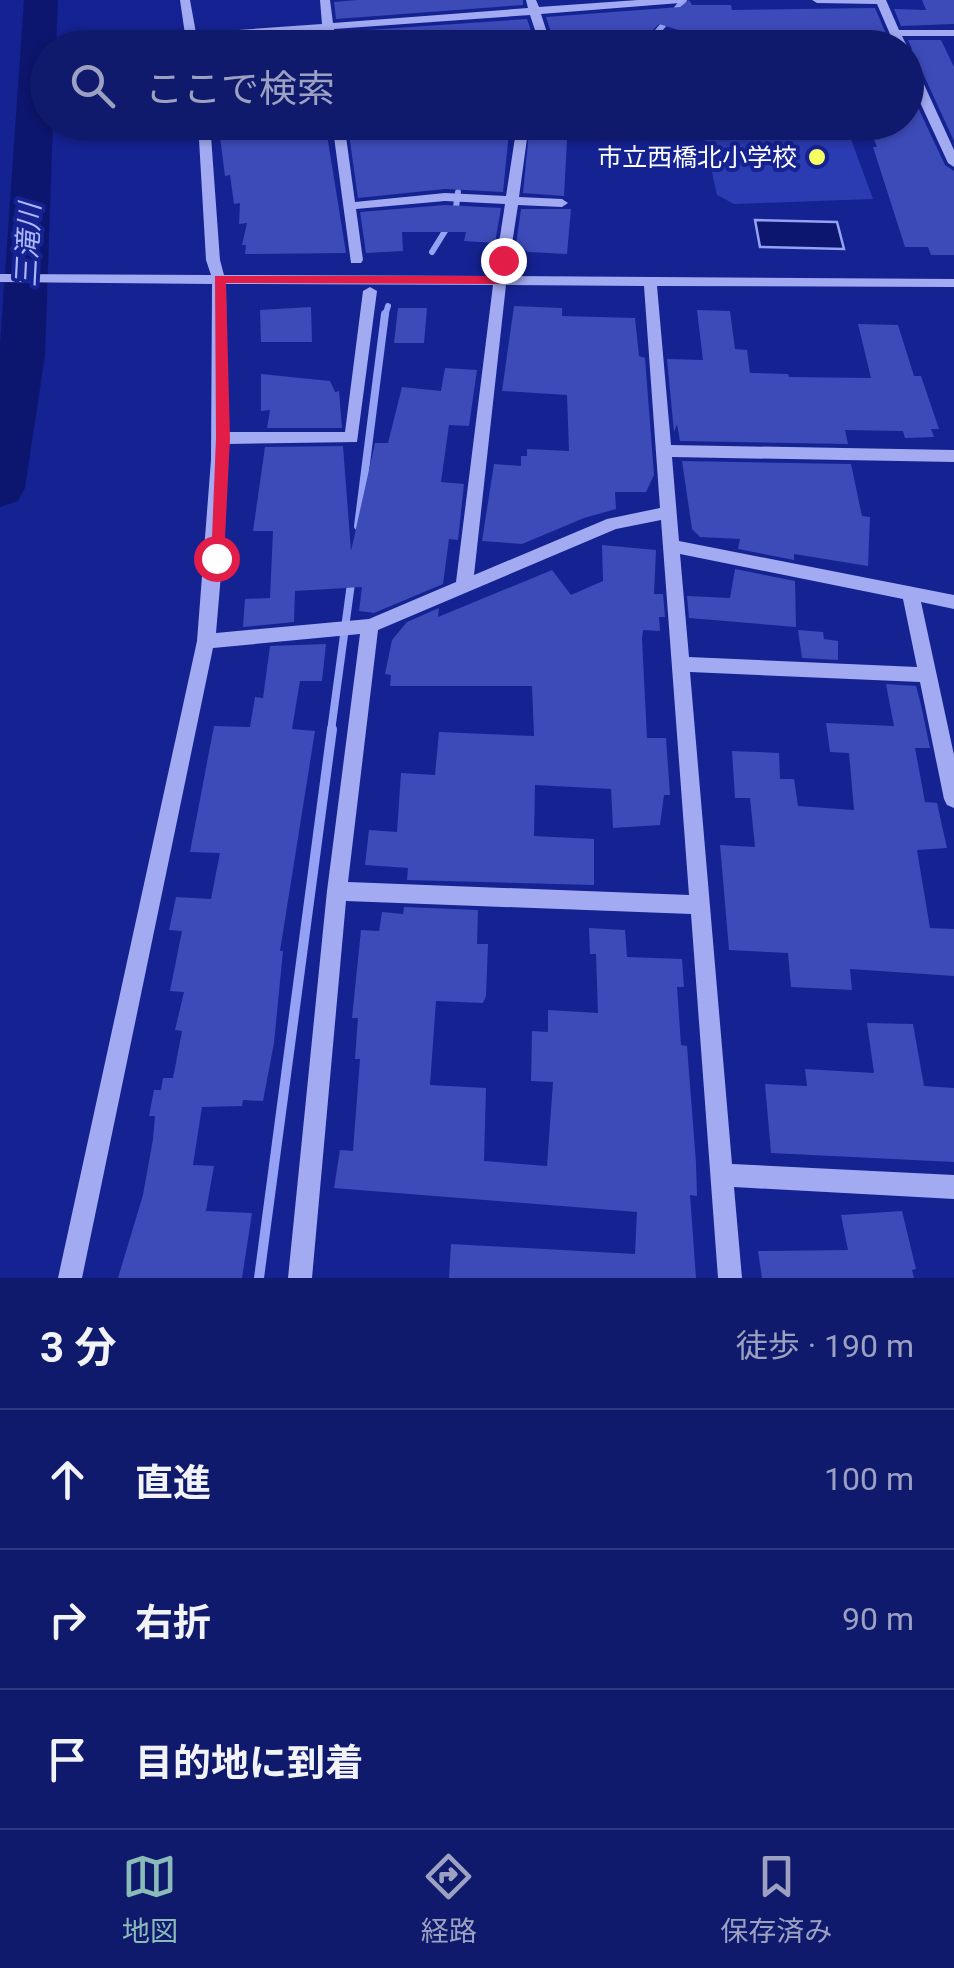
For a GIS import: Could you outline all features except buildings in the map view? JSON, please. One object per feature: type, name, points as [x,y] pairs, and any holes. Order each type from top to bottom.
[{"type":"street","points":[[185,0],[190,30]]},
{"type":"street","points":[[325,0],[328,30]]},
{"type":"street","points":[[294,30],[533,5],[677,0]]},
{"type":"street","points":[[817,0],[881,1],[894,30]]},
{"type":"street","points":[[533,5],[541,30]]},
{"type":"street","points":[[924,33],[954,32]]},
{"type":"street","points":[[924,97],[954,163]]},
{"type":"street","points":[[70,1278],[206,641],[216,558],[223,438],[205,140]]},
{"type":"street","points":[[340,140],[356,260]]},
{"type":"street","points":[[464,586],[519,140]]},
{"type":"street","points":[[349,206],[445,197],[562,204]]},
{"type":"street","points":[[0,278],[954,283]]},
{"type":"street","points":[[650,281],[730,1278]]},
{"type":"street","points":[[223,438],[352,438],[370,291]]},
{"type":"street","points":[[664,451],[954,456]]},
{"type":"street","points":[[206,641],[364,628],[613,523],[668,514]]},
{"type":"street","points":[[671,546],[954,602]]},
{"type":"street","points":[[910,593],[954,799]]},
{"type":"street","points":[[300,1278],[364,628]]},
{"type":"street","points":[[681,664],[928,675]]},
{"type":"street","points":[[337,891],[701,905]]},
{"type":"street","points":[[722,1175],[954,1187]]},
{"type":"shaded area","points":[[705,140],[851,140],[873,199],[734,204],[717,195]]},
{"type":"shaded area","points":[[755,220],[837,222],[844,249],[760,247]]},
{"type":"waterway","name":"三滝川","points":[[39,30],[41,0]]},
{"type":"waterway","points":[[659,30],[684,0]]},
{"type":"waterway","name":"三滝川","points":[[0,488],[22,355],[34,140]]},
{"type":"waterway","points":[[432,252],[455,215],[458,192]]},
{"type":"waterway","points":[[385,316],[388,306]]},
{"type":"waterway","points":[[358,526],[385,314]]},
{"type":"waterway","points":[[331,731],[352,576]]},
{"type":"waterway","points":[[259,1278],[332,729]]},
{"type":"place","name":"市立西橋北小学校","points":[[817,157]]},
{"type":"route","points":[[216,558],[223,438],[219,279],[500,280],[503,260]]}]
